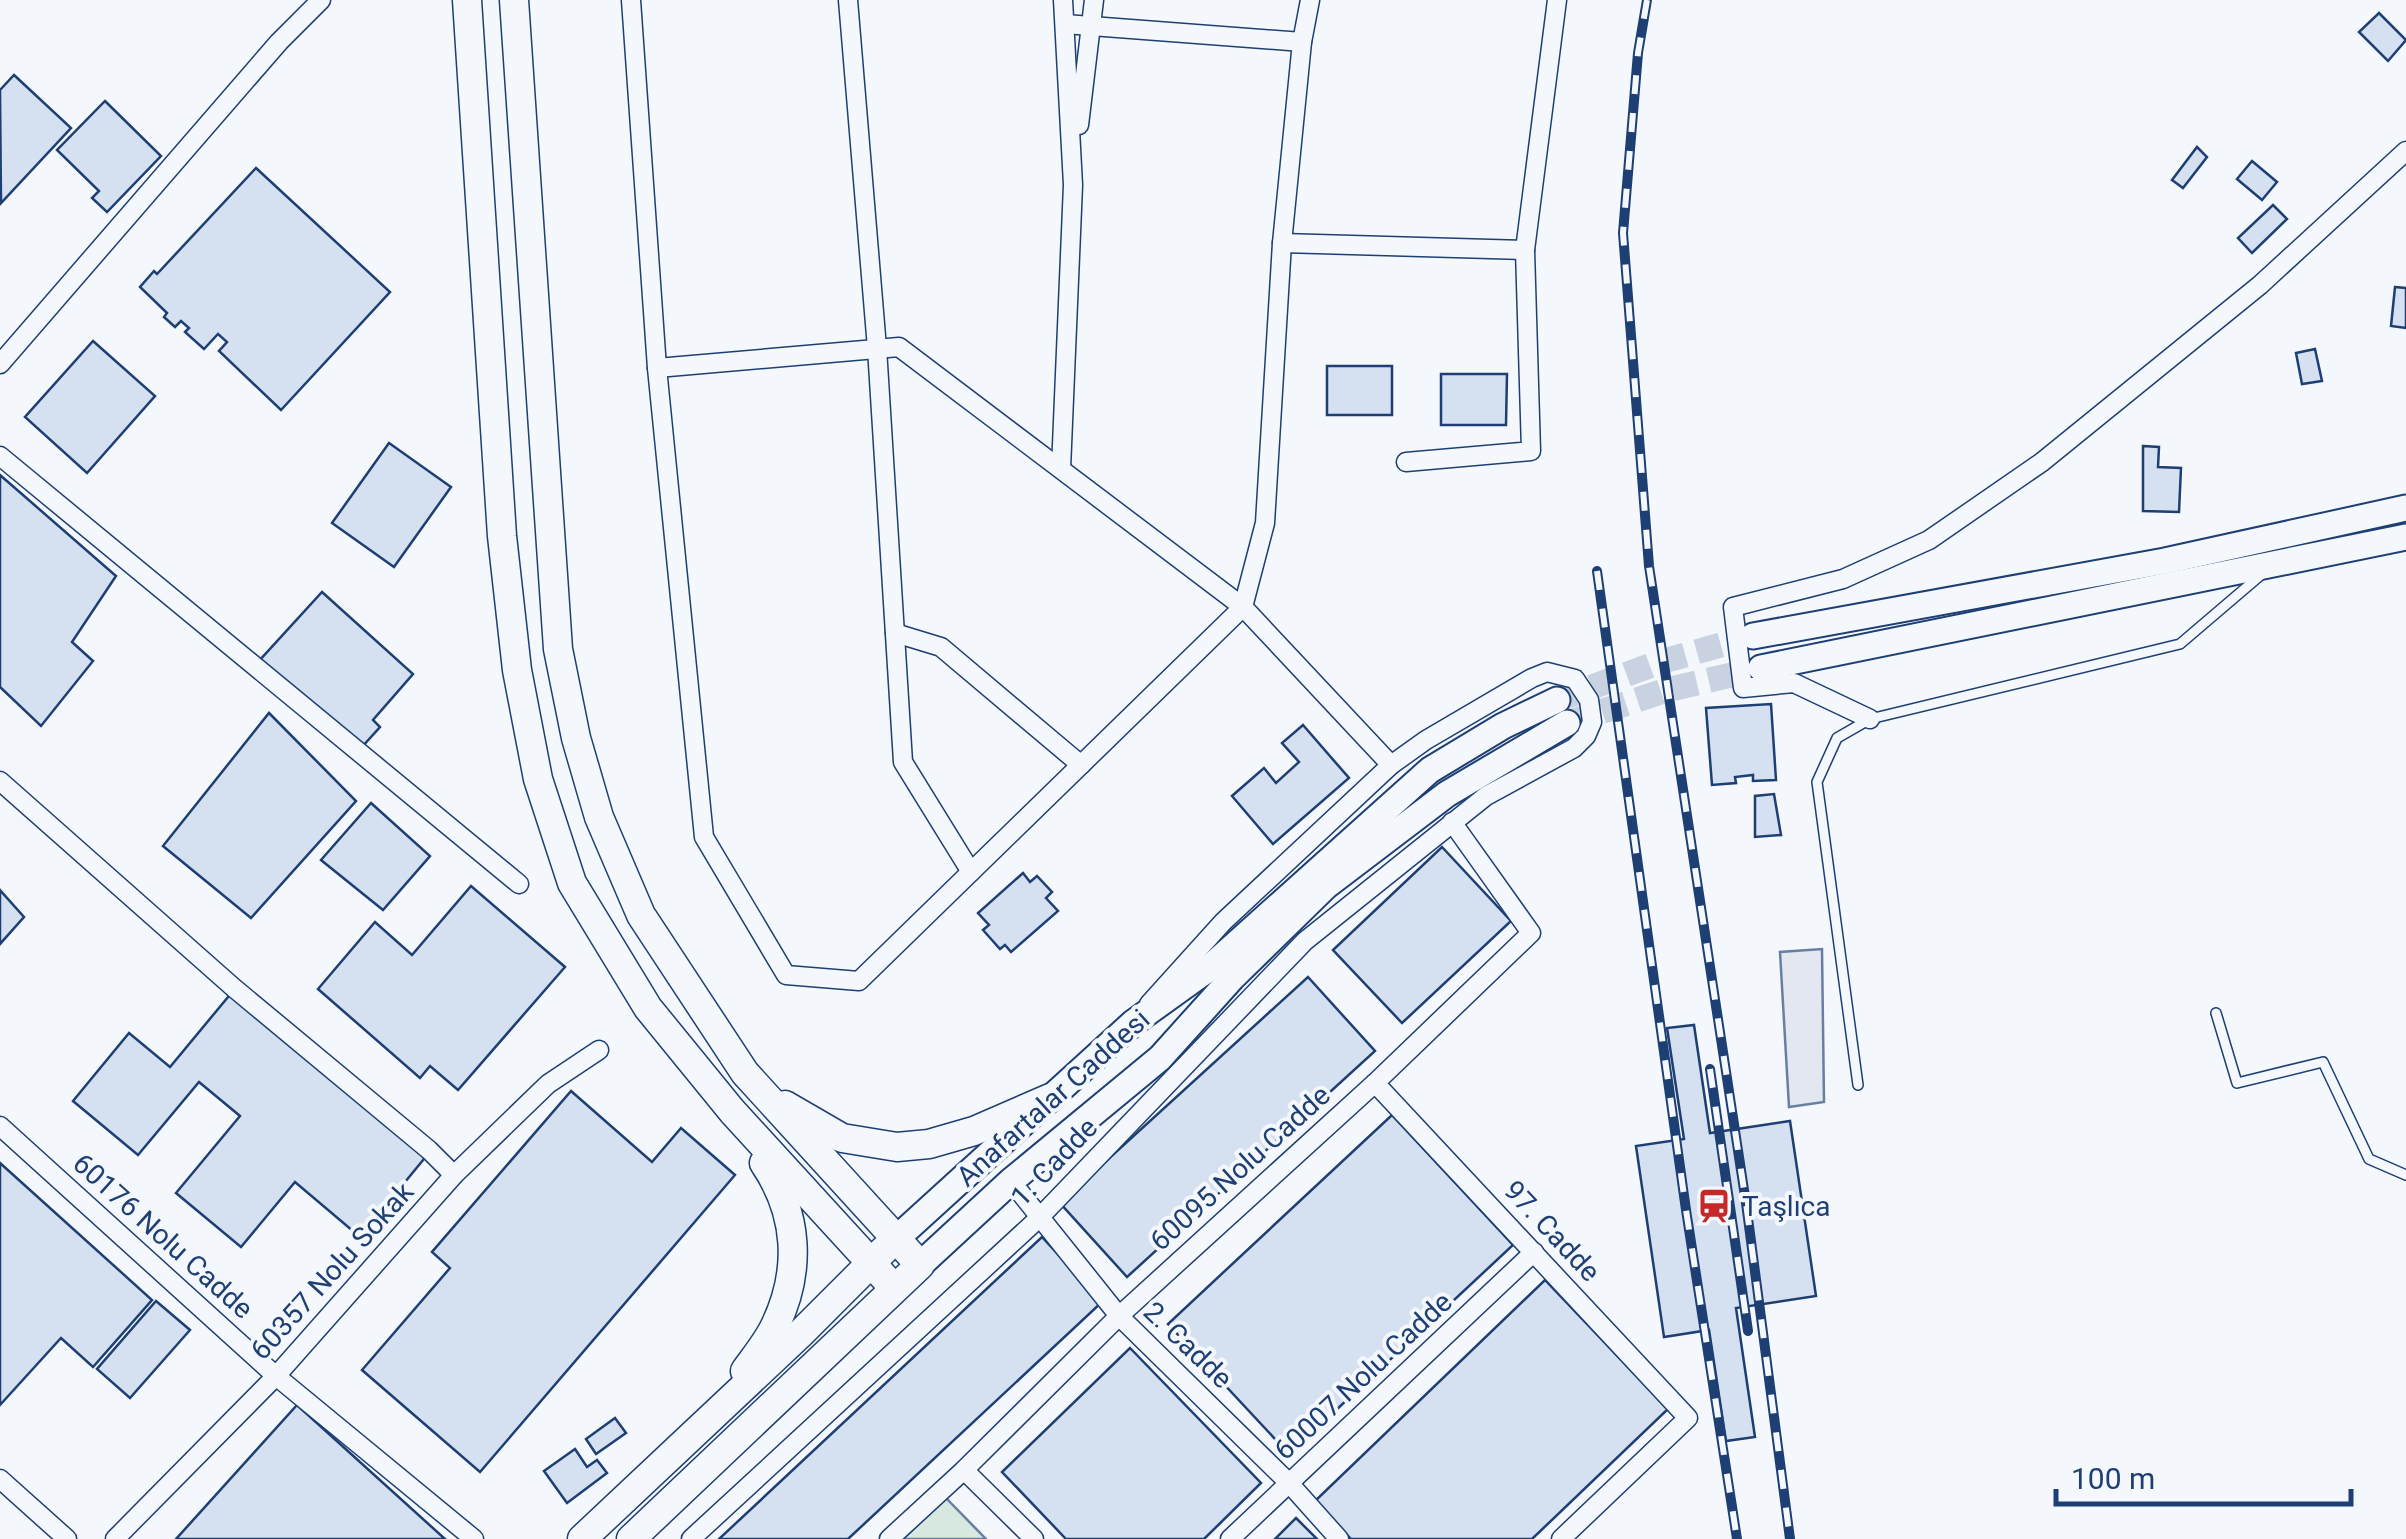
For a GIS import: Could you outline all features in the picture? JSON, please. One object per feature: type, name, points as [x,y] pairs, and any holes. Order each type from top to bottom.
[{"type":"main road","points":[[467,0],[502,536],[517,670],[538,780],[572,884],[648,1008],[732,1110],[894,1288]]},
{"type":"main road","points":[[514,0],[558,649],[576,738],[599,816],[640,915],[745,1073],[920,1265]]},
{"type":"main road","points":[[1753,636],[2166,561],[2406,508]]},
{"type":"main road","points":[[1761,668],[2406,537]]},
{"type":"main road","name":"Anafartalar Caddesi","points":[[582,1539],[871,1262],[1050,1098],[1133,1023],[1208,969],[1430,770],[1504,726],[1562,711],[1326,886],[1232,978],[1160,1058],[1011,1181],[631,1539]]},
{"type":"main road","points":[[761,1091],[842,1138],[897,1147],[930,1144],[974,1130],[1050,1098]]},
{"type":"main road","points":[[718,1412],[776,1325],[795,1251],[792,1222],[780,1188],[732,1110]]},
{"type":"street","points":[[0,364],[279,42],[321,0]]},
{"type":"street","points":[[630,0],[657,368],[704,837],[786,975],[860,981],[1243,607],[1265,523],[1282,243],[1302,42],[1310,0]]},
{"type":"street","points":[[848,0],[877,348],[904,762],[971,872]]},
{"type":"street","points":[[1063,0],[1073,185]]},
{"type":"street","points":[[1061,469],[1073,185],[1094,0]]},
{"type":"street","points":[[1406,462],[1531,450],[1525,250],[1557,0]]},
{"type":"street","points":[[1065,24],[1302,42]]},
{"type":"street","points":[[1870,719],[1794,683],[1743,688],[1733,606],[1843,578],[1929,540],[2042,462],[2260,285],[2406,152]]},
{"type":"street","points":[[1282,243],[1525,250]]},
{"type":"street","points":[[657,368],[899,346],[1243,607],[1390,766],[1212,933],[1133,1023]]},
{"type":"street","points":[[0,456],[519,884]]},
{"type":"street","points":[[895,633],[941,647],[1082,764]]},
{"type":"street","name":"1. Cadde","points":[[692,1539],[1039,1218],[1305,941],[1486,796],[1574,748],[1586,736],[1592,722],[1589,700],[1575,680],[1547,672],[1426,740],[1390,766]]},
{"type":"street","points":[[0,781],[454,1175]]},
{"type":"street","name":"60095 Nolu Cadde","points":[[889,1539],[1118,1316],[1374,1083],[1531,932],[1452,822]]},
{"type":"street","name":"60357 Nolu Sokak","points":[[115,1539],[276,1376],[454,1175],[548,1084],[599,1050]]},
{"type":"street","name":"97. Cadde","points":[[1374,1083],[1688,1418],[1560,1539]]},
{"type":"street","name":"60176 Nolu Cadde","points":[[0,1126],[276,1376],[474,1539]]},
{"type":"street","name":"2. Cadde","points":[[1011,1181],[1118,1316],[1290,1483],[1338,1539]]},
{"type":"street","name":"60007 Nolu Cadde","points":[[1230,1539],[1534,1252]]},
{"type":"street","points":[[964,1470],[1034,1539]]},
{"type":"street","points":[[0,1479],[67,1539]]},
{"type":"lane","points":[[1858,1085],[1818,782],[1838,738],[1870,719],[2180,644],[2275,562]]},
{"type":"lane","points":[[2216,1013],[2236,1082],[2323,1062],[2369,1159],[2406,1175]]},
{"type":"shaded area","points":[[1822,949],[1824,1102],[1789,1107],[1780,952]]},
{"type":"shaded area","points":[[946,1498],[986,1539],[903,1539]]},
{"type":"building","points":[[2379,13],[2406,40],[2388,61],[2359,32]]},
{"type":"building","points":[[14,75],[71,128],[1,203],[0,90]]},
{"type":"building","points":[[105,101],[161,156],[107,212],[92,198],[99,191],[57,150]]},
{"type":"building","points":[[2197,147],[2207,157],[2183,188],[2172,180]]},
{"type":"building","points":[[2252,161],[2277,182],[2262,200],[2237,179]]},
{"type":"building","points":[[256,168],[390,292],[281,410],[219,351],[227,342],[218,334],[204,349],[185,332],[189,328],[181,321],[175,327],[164,317],[167,313],[140,287],[154,271],[157,274]]},
{"type":"building","points":[[2273,205],[2287,219],[2252,253],[2238,238]]},
{"type":"building","points":[[2395,287],[2406,288],[2406,328],[2391,326]]},
{"type":"building","points":[[93,341],[155,396],[87,473],[25,417]]},
{"type":"building","points":[[2315,349],[2322,381],[2302,384],[2296,353]]},
{"type":"building","points":[[1327,366],[1392,366],[1392,415],[1327,415]]},
{"type":"building","points":[[1441,374],[1507,374],[1506,425],[1441,425]]},
{"type":"building","points":[[389,443],[451,487],[394,567],[332,523]]},
{"type":"building","points":[[2143,446],[2159,447],[2158,467],[2181,468],[2179,512],[2143,511]]},
{"type":"building","points":[[0,475],[116,576],[72,642],[93,661],[41,726],[0,687]]},
{"type":"building","points":[[322,592],[413,674],[373,720],[380,727],[361,748],[259,661]]},
{"type":"building","points":[[1771,704],[1776,780],[1753,781],[1753,775],[1735,777],[1736,783],[1712,785],[1706,708]]},
{"type":"building","points":[[269,713],[356,801],[251,918],[163,846]]},
{"type":"building","points":[[1303,725],[1349,778],[1273,844],[1232,796],[1264,768],[1276,783],[1299,762],[1282,743]]},
{"type":"building","points":[[1774,794],[1781,835],[1755,837],[1755,796]]},
{"type":"building","points":[[371,803],[430,856],[383,910],[321,860]]},
{"type":"building","points":[[1442,847],[1511,921],[1402,1023],[1333,950]]},
{"type":"building","points":[[1023,873],[1030,882],[1037,876],[1052,892],[1046,898],[1058,911],[1011,952],[1005,945],[1000,949],[983,930],[989,925],[978,913]]},
{"type":"building","points":[[471,886],[565,967],[458,1090],[430,1066],[420,1078],[318,989],[375,922],[412,955]]},
{"type":"building","points":[[0,890],[24,917],[0,944]]},
{"type":"building","points":[[1308,977],[1375,1051],[1127,1277],[1060,1203]]},
{"type":"building","points":[[233,991],[428,1154],[360,1237],[295,1182],[241,1247],[176,1193],[240,1116],[199,1082],[138,1155],[73,1101],[129,1033],[170,1067]]},
{"type":"building","name":"Taşlıca","points":[[1694,1025],[1710,1133],[1790,1121],[1816,1296],[1736,1308],[1755,1437],[1726,1441],[1709,1330],[1664,1337],[1636,1146],[1684,1139],[1667,1028]]},
{"type":"building","points":[[571,1091],[652,1162],[681,1128],[735,1175],[480,1472],[362,1370],[450,1268],[432,1252]]},
{"type":"building","points":[[1392,1115],[1513,1245],[1289,1454],[1168,1324]]},
{"type":"building","points":[[0,1163],[152,1300],[93,1367],[61,1338],[0,1405]]},
{"type":"building","points":[[1042,1237],[1102,1302],[848,1539],[719,1539]]},
{"type":"building","points":[[1545,1280],[1668,1409],[1532,1539],[1351,1539],[1315,1501]]},
{"type":"building","points":[[156,1301],[190,1330],[130,1398],[97,1369]]},
{"type":"building","points":[[1130,1348],[1261,1483],[1204,1539],[1066,1539],[1002,1472]]},
{"type":"building","points":[[297,1405],[445,1539],[176,1539]]},
{"type":"building","points":[[615,1418],[626,1433],[596,1454],[586,1439]]},
{"type":"building","points":[[575,1449],[587,1467],[597,1460],[607,1473],[567,1503],[544,1471]]},
{"type":"building","points":[[1296,1518],[1317,1539],[1275,1539]]},
{"type":"tunnel","points":[[1557,700],[1660,662],[1753,636]]},
{"type":"tunnel","points":[[1567,723],[1667,690],[1761,668]]},
{"type":"railway","points":[[1647,0],[1638,53],[1623,233],[1649,566],[1746,1203],[1790,1539]]},
{"type":"railway","points":[[1597,571],[1686,1210],[1737,1539]]},
{"type":"railway","points":[[1710,1069],[1748,1331]]},
{"type":"place","name":"Taşlıca","points":[[1714,1206]]}]
